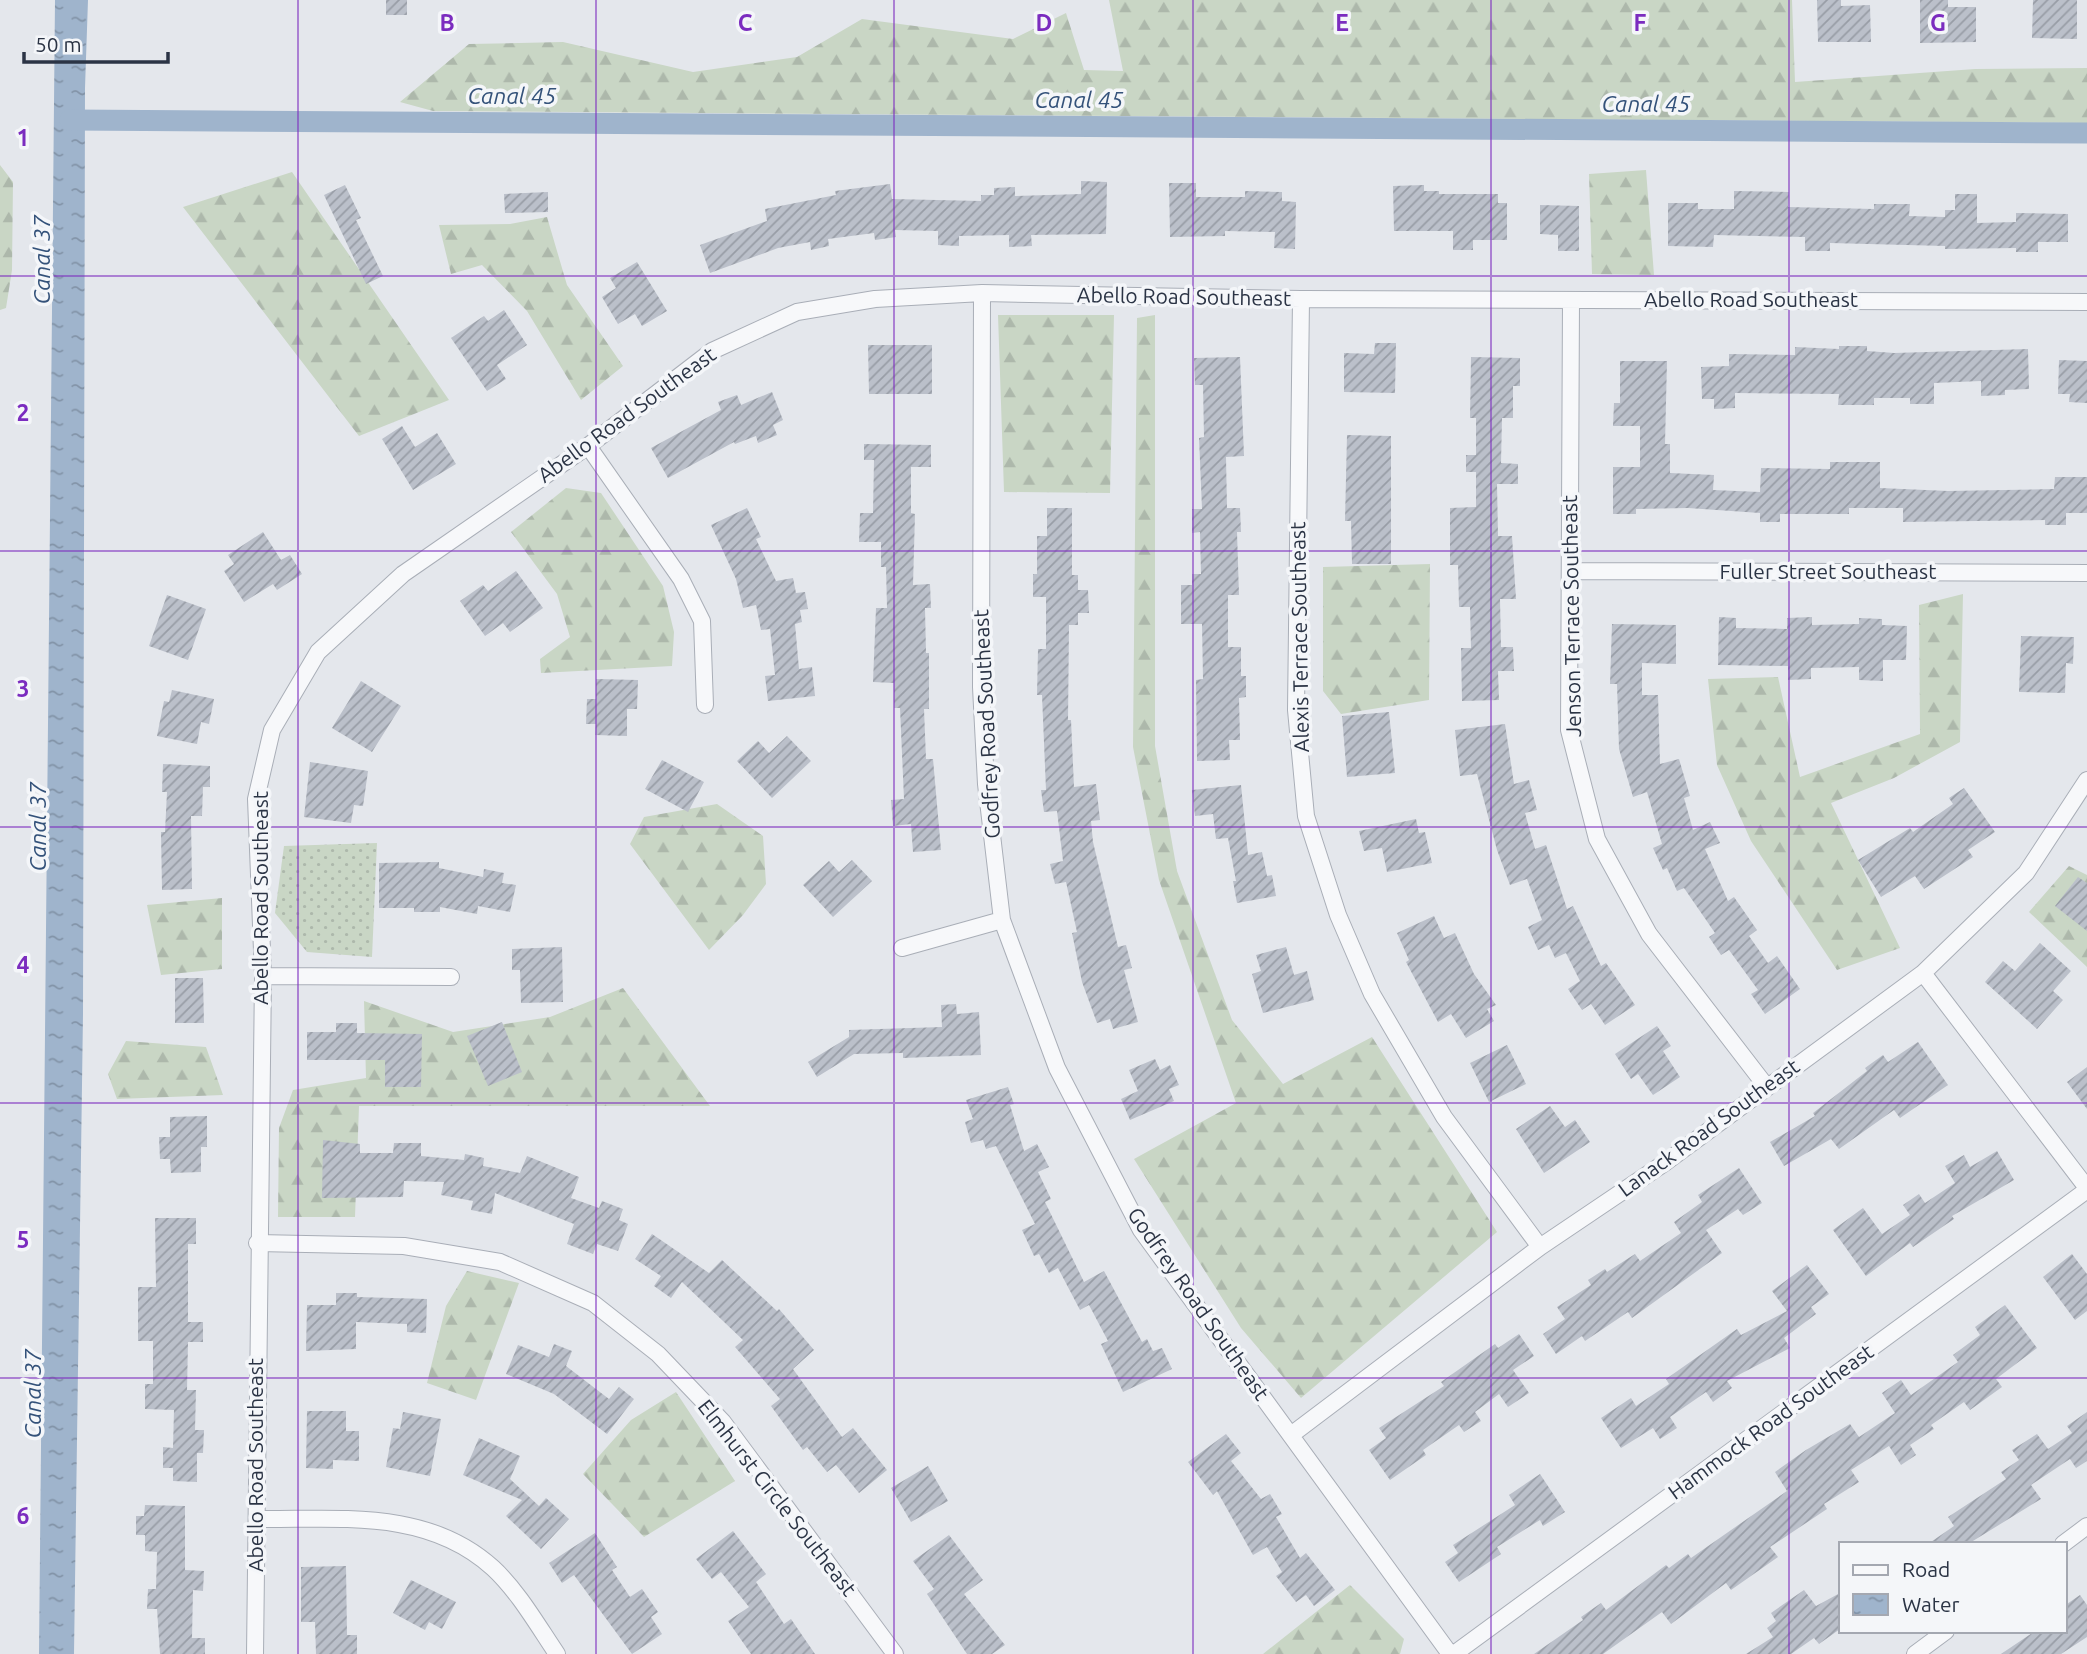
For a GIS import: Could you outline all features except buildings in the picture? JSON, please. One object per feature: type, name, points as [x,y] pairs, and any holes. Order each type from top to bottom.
[{"type":"street","name":"Abello Road Southeast","points":[[255,1654],[257,1243],[263,976],[256,799],[272,730],[317,652],[403,574],[588,446],[712,351],[797,312],[875,299],[982,293],[1301,299],[2087,302]]},
{"type":"street","name":"Godfrey Road Southeast","points":[[982,293],[981,687],[986,784],[1002,920],[1057,1068],[1141,1230],[1452,1654]]},
{"type":"street","name":"Alexis Terrace Southeast","points":[[1301,299],[1296,709],[1306,816],[1338,915],[1372,994],[1444,1117],[1540,1247]]},
{"type":"street","name":"Jenson Terrace Southeast","points":[[1571,300],[1569,730],[1597,839],[1649,934],[1766,1086]]},
{"type":"street","points":[[588,446],[681,579],[702,621],[705,705]]},
{"type":"street","name":"Fuller Street Southeast","points":[[1570,571],[2087,573]]},
{"type":"street","name":"Lanack Road Southeast","points":[[1291,1434],[1540,1247],[1666,1162],[1923,973],[2026,873],[2087,780]]},
{"type":"street","points":[[902,948],[1002,920]]},
{"type":"street","points":[[1923,973],[2087,1189]]},
{"type":"street","points":[[263,976],[451,976]]},
{"type":"street","name":"Hammock Road Southeast","points":[[1452,1654],[2087,1189]]},
{"type":"street","name":"Elmhurst Circle Southeast","points":[[257,1243],[404,1246],[500,1262],[593,1303],[658,1354],[723,1422],[895,1654]]},
{"type":"street","points":[[257,1519],[396,1521],[445,1534],[494,1568],[557,1654]]},
{"type":"street","points":[[2066,1542],[2087,1526]]},
{"type":"street","points":[[1915,1654],[1943,1633]]},
{"type":"green space","points":[[1109,0],[1792,0],[1795,82],[1975,69],[2087,68],[2087,123],[433,111],[400,102],[469,44],[563,42],[693,72],[797,57],[862,19],[1013,39],[1066,13],[1084,70],[1123,71]]},
{"type":"green space","points":[[0,165],[13,182],[12,270],[6,308],[0,310]]},
{"type":"green space","points":[[1646,170],[1654,275],[1592,274],[1589,174]]},
{"type":"green space","points":[[292,172],[449,400],[359,436],[183,207]]},
{"type":"green space","points":[[547,217],[567,285],[623,366],[581,400],[527,311],[482,265],[451,274],[439,225],[510,224]]},
{"type":"green space","points":[[998,315],[1114,315],[1110,493],[1004,492]]},
{"type":"green space","points":[[1155,315],[1155,746],[1177,871],[1232,1020],[1283,1084],[1372,1037],[1497,1232],[1301,1398],[1241,1328],[1134,1159],[1236,1103],[1159,880],[1133,747],[1137,318]]},
{"type":"green space","points":[[566,488],[601,493],[663,586],[674,632],[672,666],[541,673],[540,659],[570,637],[557,594],[511,532]]},
{"type":"green space","points":[[1430,564],[1429,700],[1341,714],[1323,691],[1323,567]]},
{"type":"green space","points":[[1963,594],[1960,742],[1894,778],[1831,803],[1900,948],[1837,970],[1751,841],[1717,765],[1708,679],[1778,677],[1800,777],[1920,734],[1919,605]]},
{"type":"green space","points":[[717,804],[763,836],[766,884],[743,915],[709,950],[630,844],[644,817]]},
{"type":"green space","points":[[377,843],[372,957],[307,952],[275,913],[284,846]]},
{"type":"green space","points":[[2069,866],[2087,875],[2087,967],[2029,912]]},
{"type":"green space","points":[[222,898],[222,969],[161,975],[147,905]]},
{"type":"green space","points":[[623,988],[710,1106],[359,1106],[355,1217],[278,1217],[279,1128],[293,1090],[366,1078],[364,1001],[453,1032],[550,1017]]},
{"type":"green space","points":[[126,1041],[206,1047],[223,1095],[117,1099],[108,1074]]},
{"type":"green space","points":[[467,1271],[519,1283],[476,1400],[427,1383],[446,1306]]},
{"type":"green space","points":[[676,1392],[735,1481],[644,1537],[583,1474],[631,1420]]},
{"type":"green space","points":[[1350,1585],[1404,1639],[1400,1654],[1263,1654]]},
{"type":"water","points":[[55,0],[88,0],[85,88],[83,1014],[74,1654],[39,1654]]},
{"type":"waterway","name":"Canal 45","points":[[70,120],[2087,133]]},
{"type":"water label","name":"Canal 37","points":[[42,260]]},
{"type":"water label","name":"Canal 37","points":[[38,827]]},
{"type":"water label","name":"Canal 37","points":[[33,1394]]}]
